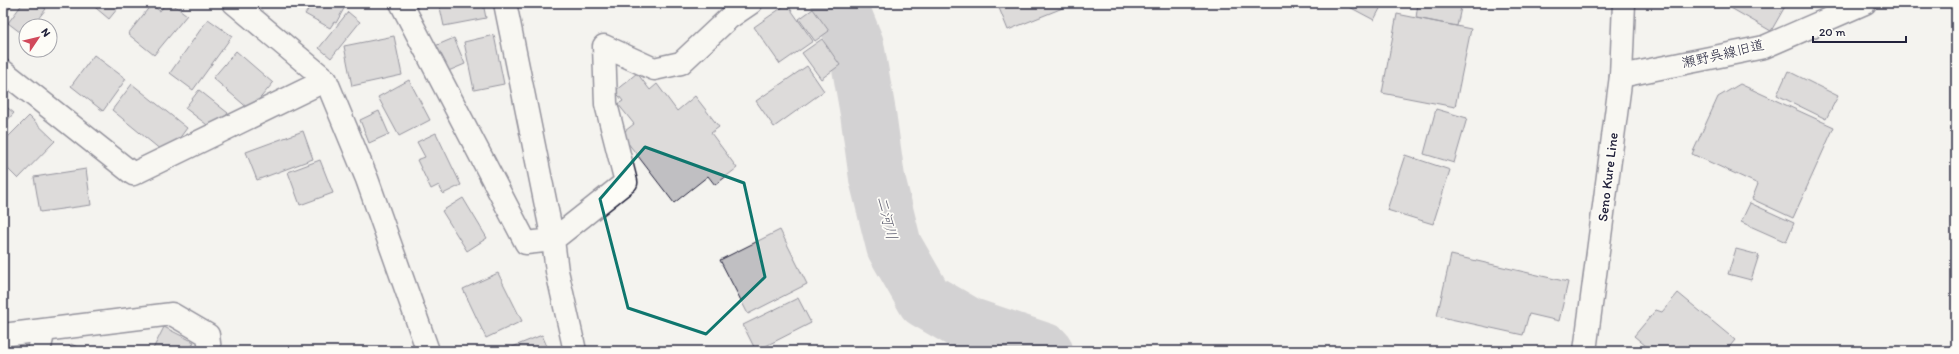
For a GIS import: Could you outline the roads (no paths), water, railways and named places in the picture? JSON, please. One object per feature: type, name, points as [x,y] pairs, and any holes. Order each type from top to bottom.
[{"type":"street","points":[[234,3],[326,80],[368,179],[428,351]]},
{"type":"street","points":[[401,3],[526,243],[553,240],[626,182],[606,104],[604,46],[654,69],[681,63],[729,18],[751,3]]},
{"type":"street","points":[[505,3],[553,240],[557,271],[575,351]]},
{"type":"street","name":"Seno Kure Line","points":[[1586,351],[1621,76],[1624,3]]},
{"type":"street","name":"瀬野呉線旧道","points":[[1621,76],[1764,47],[1865,3]]},
{"type":"street","points":[[3,71],[133,174],[326,80]]},
{"type":"street","points":[[3,335],[172,314],[208,335],[210,351]]},
{"type":"street","points":[[39,351],[44,330]]},
{"type":"waterway","name":"二河川","points":[[839,3],[856,45],[868,113],[877,178],[894,246],[925,300],[968,325],[1045,351]]}]
